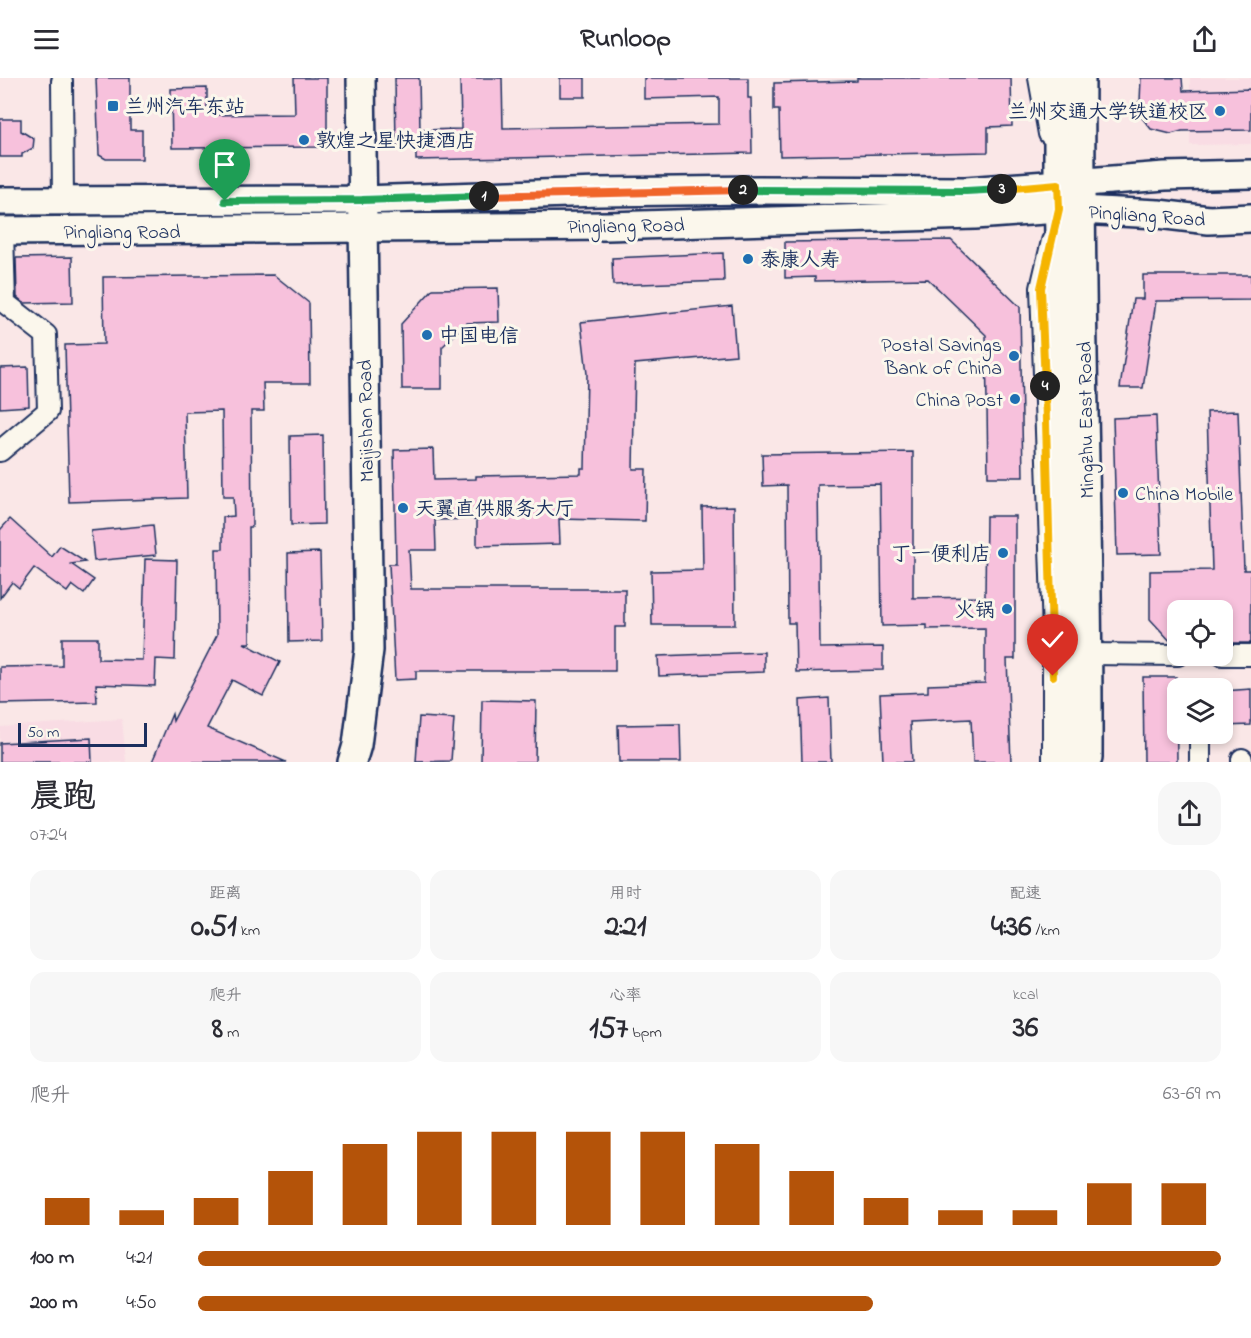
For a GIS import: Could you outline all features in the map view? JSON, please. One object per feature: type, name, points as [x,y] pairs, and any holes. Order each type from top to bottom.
[{"type":"street","name":"Maijishan Road","points":[[352,762],[357,745],[369,650],[361,78]]},
{"type":"street","name":"Mingzhu East Road","points":[[1040,78],[1069,196],[1041,288],[1053,633],[1053,762]]},
{"type":"street","name":"Mingzhu East Road","points":[[1058,78],[1069,196],[1088,654],[1088,762]]},
{"type":"street","name":"Mingzhu East Road","points":[[1069,762],[1069,196],[1081,78]]},
{"type":"street","points":[[62,81],[63,201]]},
{"type":"street","name":"Pingliang Road","points":[[1,231],[608,226],[975,215],[1069,196],[1251,174]]},
{"type":"street","name":"Pingliang Road","points":[[0,201],[362,200],[599,192],[966,191],[1069,196],[1158,214],[1209,220],[1251,218]]},
{"type":"street","points":[[0,451],[48,411],[46,335],[5,303],[1,231]]},
{"type":"street","points":[[1088,654],[1167,654]]},
{"type":"street","points":[[1233,655],[1251,655]]},
{"type":"street","points":[[1200,744],[1200,762]]},
{"type":"shaded area","name":"兰州交通大学铁道校区","points":[[1190,78],[1251,78],[1251,144],[1190,145]]},
{"type":"shaded area","points":[[122,719],[126,762],[0,762],[0,727]]},
{"type":"building","name":"兰州汽车东站","points":[[96,78],[130,78],[130,130],[142,130],[142,159],[106,159],[99,155]]},
{"type":"building","points":[[294,78],[327,78],[327,147],[172,148],[171,89],[207,88],[207,115],[295,114]]},
{"type":"building","points":[[395,78],[419,78],[420,130],[461,129],[460,78],[502,78],[503,128],[719,124],[719,97],[644,99],[644,78],[748,78],[748,98],[751,98],[752,153],[416,160],[416,145],[396,146]]},
{"type":"building","points":[[560,78],[585,78],[585,97],[560,97]]},
{"type":"building","points":[[857,78],[1011,78],[1012,126],[988,127],[988,152],[780,156],[779,110],[774,110],[774,83],[857,81]]},
{"type":"building","points":[[1141,78],[1182,78],[1183,91],[1251,89],[1251,130],[1182,131],[1171,134],[1151,129],[1138,113],[1136,103],[1140,102]]},
{"type":"building","points":[[0,119],[21,119],[21,131],[34,139],[33,148],[22,154],[22,157],[0,157]]},
{"type":"building","points":[[951,240],[1020,307],[1023,477],[988,477],[986,335],[928,279],[815,281],[815,277],[785,278],[785,242]]},
{"type":"building","points":[[723,253],[724,281],[613,285],[612,258]]},
{"type":"building","points":[[72,257],[73,302],[24,303],[17,297],[16,258]]},
{"type":"building","points":[[274,275],[309,303],[310,383],[263,383],[264,411],[251,411],[250,643],[244,643],[280,662],[263,696],[232,680],[207,728],[286,762],[152,762],[172,714],[173,721],[217,635],[216,549],[223,549],[223,517],[234,516],[233,497],[223,497],[222,411],[185,412],[187,498],[69,502],[65,345],[104,344],[103,277]]},
{"type":"building","points":[[1143,275],[1251,275],[1251,300],[1156,301],[1143,388],[1120,388],[1133,299],[1143,299]]},
{"type":"building","name":"中国电信","points":[[498,288],[499,322],[467,323],[442,347],[442,389],[402,389],[401,324],[433,289]]},
{"type":"building","points":[[732,306],[736,355],[635,364],[633,469],[646,469],[645,521],[559,519],[560,544],[477,546],[477,519],[435,520],[436,550],[409,550],[411,589],[625,589],[625,627],[615,627],[615,671],[416,671],[416,679],[395,680],[389,564],[396,564],[394,450],[433,449],[434,480],[476,479],[476,476],[581,474],[581,468],[585,468],[587,374],[581,322]]},
{"type":"building","points":[[28,367],[29,406],[0,408],[0,368]]},
{"type":"building","points":[[1238,411],[1244,570],[1251,570],[1251,643],[1233,643],[1233,600],[1167,600],[1167,638],[1150,619],[1150,571],[1212,570],[1207,412]]},
{"type":"building","points":[[1156,416],[1161,554],[1117,555],[1113,418]]},
{"type":"building","points":[[323,435],[324,524],[291,525],[290,436]]},
{"type":"building","points":[[913,452],[913,598],[985,597],[986,516],[1015,516],[1015,659],[1007,659],[1011,762],[973,762],[971,719],[910,722],[912,762],[883,762],[880,694],[928,692],[928,685],[985,683],[985,628],[927,629],[927,625],[882,626],[880,484],[818,485],[820,648],[883,647],[883,670],[796,672],[795,623],[788,623],[787,485],[763,486],[762,454]]},
{"type":"building","points":[[734,506],[735,625],[652,625],[651,571],[703,570],[702,507]]},
{"type":"building","points":[[10,519],[52,557],[60,546],[85,562],[71,564],[94,580],[84,594],[72,585],[67,592],[34,568],[19,588],[12,582],[0,598],[0,530]]},
{"type":"building","points":[[153,525],[156,555],[94,561],[91,531]]},
{"type":"building","points":[[320,552],[322,641],[289,642],[288,553]]},
{"type":"building","points":[[145,559],[177,560],[175,660],[156,659],[155,686],[96,684],[97,702],[0,704],[0,667],[62,666],[62,638],[98,638],[98,659],[142,660]]},
{"type":"building","points":[[764,652],[764,672],[659,676],[658,656]]},
{"type":"building","points":[[1143,677],[1176,677],[1167,678],[1167,744],[1177,744],[1177,762],[1144,762]]},
{"type":"building","points":[[1251,689],[1251,725],[1233,726],[1233,690]]},
{"type":"building","points":[[829,698],[831,762],[802,762],[800,700]]},
{"type":"building","points":[[482,700],[536,701],[535,762],[481,762]]},
{"type":"building","points":[[419,717],[454,719],[451,761],[416,762]]},
{"type":"building","points":[[680,724],[681,762],[619,762],[618,725]]},
{"type":"building","points":[[91,738],[92,762],[0,762],[0,743]]},
{"type":"place","name":"兰州汽车东站","points":[[113,106]]},
{"type":"place","name":"兰州交通大学铁道校区","points":[[1220,111]]},
{"type":"place","name":"敦煌之星快捷酒店","points":[[304,140]]},
{"type":"place","name":"泰康人寿","points":[[748,259]]},
{"type":"place","name":"中国电信","points":[[427,335]]},
{"type":"place","name":"Postal Savings Bank of China","points":[[1014,356]]},
{"type":"place","name":"China Post","points":[[1015,399]]},
{"type":"place","name":"China Mobile","points":[[1123,493]]},
{"type":"place","name":"天翼直供服务大厅","points":[[403,508]]},
{"type":"place","name":"丁一便利店","points":[[1003,553]]},
{"type":"place","name":"火锅","points":[[1007,609]]},
{"type":"route","points":[[225,201],[362,200],[599,192],[966,191],[1058,184],[1059,209],[1041,288],[1050,501],[1053,676]]}]
